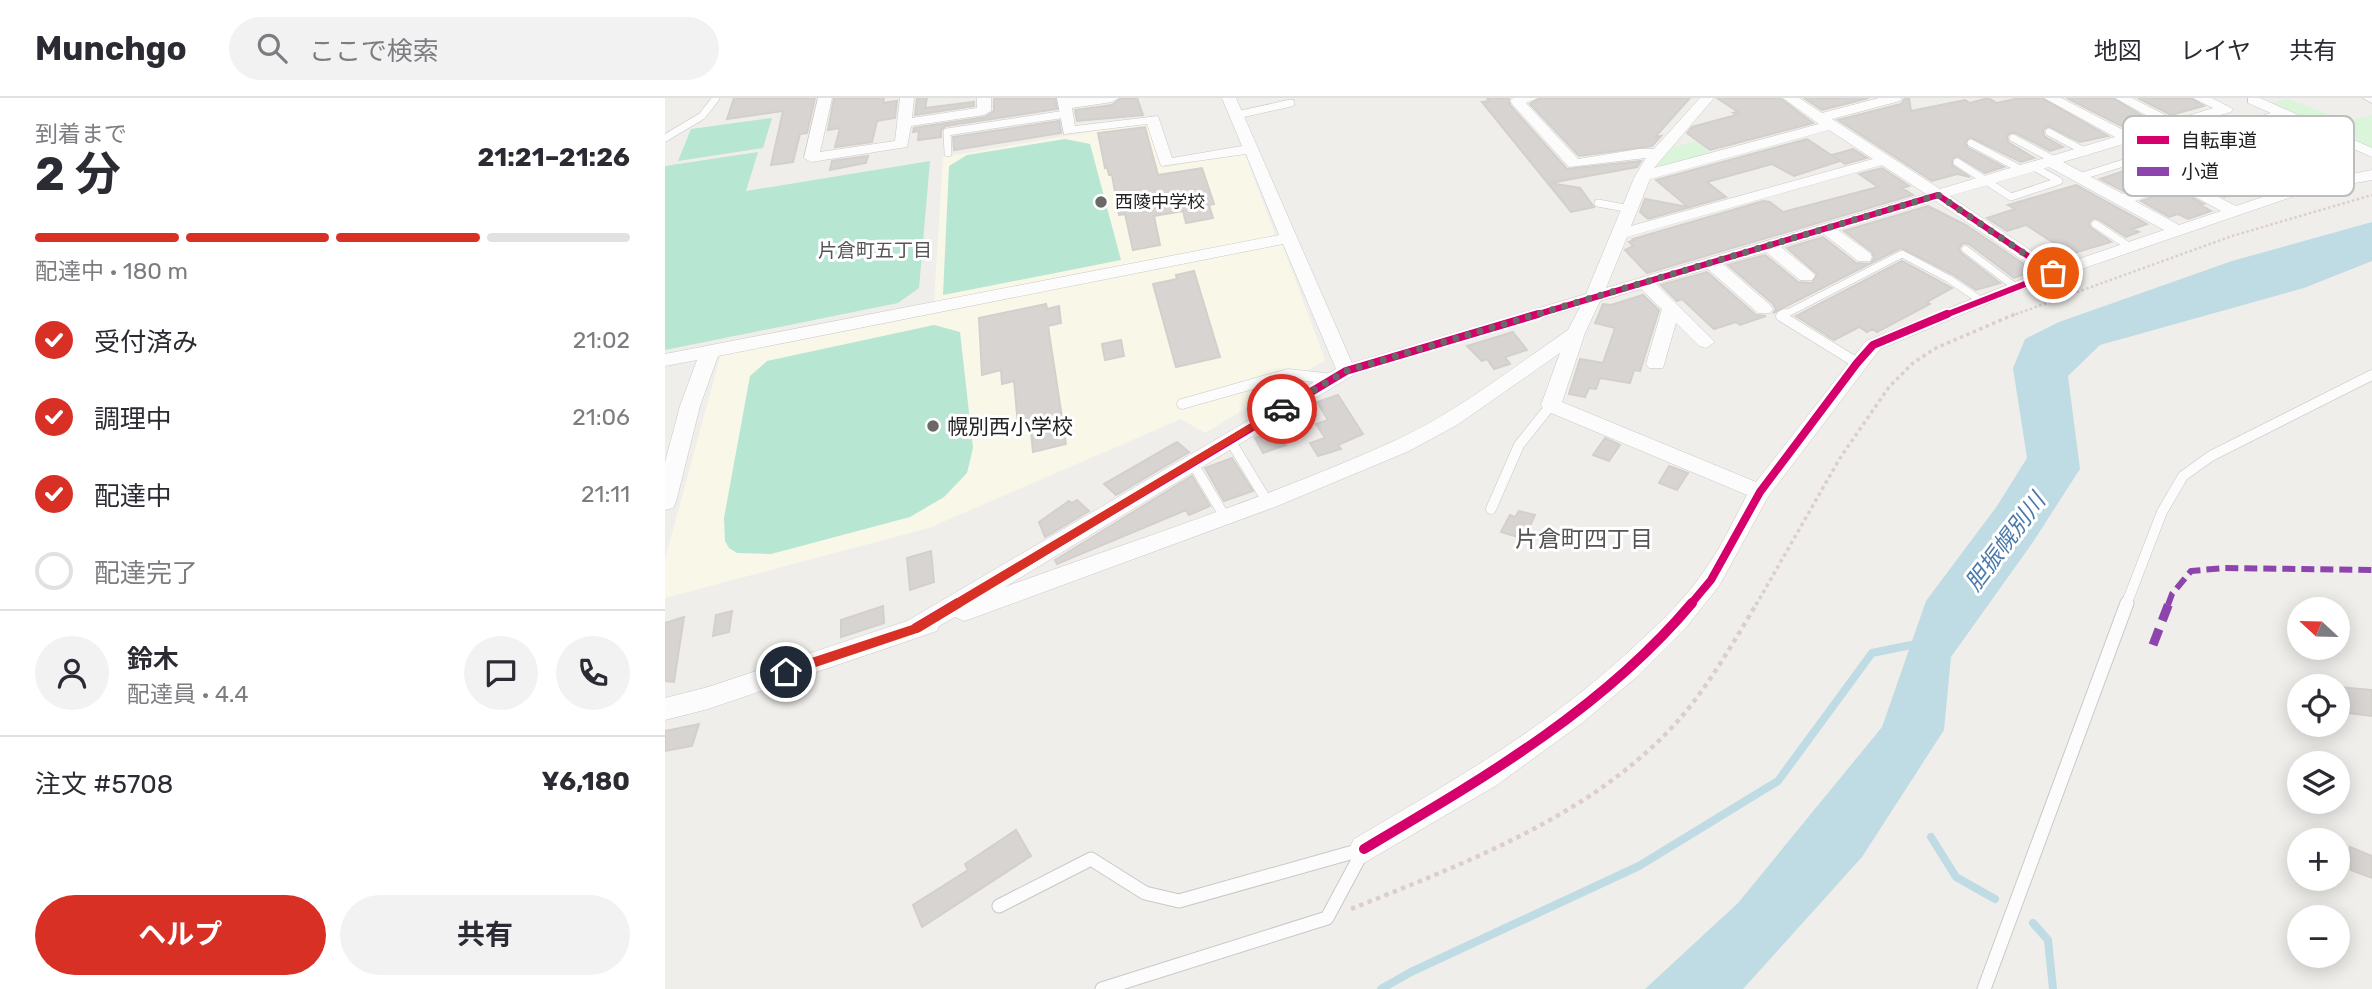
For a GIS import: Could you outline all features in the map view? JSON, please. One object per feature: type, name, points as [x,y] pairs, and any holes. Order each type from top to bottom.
[{"type":"street","points":[[825,98],[811,158],[902,144],[907,98]]},
{"type":"street","points":[[905,123],[984,111],[984,98]]},
{"type":"street","points":[[1112,98],[1065,106],[1069,131],[1153,119],[1166,163],[1251,149]]},
{"type":"street","points":[[1229,98],[1287,238],[1339,375]]},
{"type":"street","points":[[1531,98],[1517,102],[1574,164],[1639,153],[1657,154]]},
{"type":"street","points":[[1707,98],[1657,154],[1643,176],[1576,333],[1551,405],[1760,492]]},
{"type":"street","points":[[1790,98],[2053,273]]},
{"type":"street","points":[[1643,176],[1895,98]]},
{"type":"street","points":[[2051,98],[2123,136]]},
{"type":"street","points":[[2122,98],[2157,116]]},
{"type":"street","points":[[2200,98],[2226,109]]},
{"type":"street","points":[[2201,116],[2257,99],[2289,116]]},
{"type":"street","points":[[916,628],[1339,375],[1594,296],[1712,264],[2123,141]]},
{"type":"street","points":[[2354,145],[2372,153]]},
{"type":"street","points":[[1619,234],[1884,160]]},
{"type":"street","points":[[2054,161],[2178,231]]},
{"type":"street","points":[[2354,178],[2372,174]]},
{"type":"street","points":[[2122,200],[2134,196]]},
{"type":"street","points":[[2206,196],[2234,211]]},
{"type":"street","points":[[1364,849],[1487,776],[1573,715],[1630,667],[1675,623],[1711,580],[1760,492],[1873,345],[2014,286],[2279,196]]},
{"type":"street","points":[[1827,229],[1864,257]]},
{"type":"street","points":[[665,360],[1287,238]]},
{"type":"street","points":[[1769,247],[1806,276]]},
{"type":"street","points":[[1712,264],[1763,309]]},
{"type":"street","points":[[1645,283],[1706,342]]},
{"type":"street","points":[[1656,364],[1671,308]]},
{"type":"street","points":[[665,709],[708,698],[916,628],[1225,517],[1402,446],[1450,420],[1576,333]]},
{"type":"street","points":[[665,502],[673,444],[710,351]]},
{"type":"lane","points":[[665,138],[704,113],[714,104],[716,98]]},
{"type":"lane","points":[[1237,115],[1291,103]]},
{"type":"lane","points":[[948,153],[947,132],[1065,106]]},
{"type":"lane","points":[[2272,116],[2282,113]]},
{"type":"lane","points":[[2049,132],[2086,152]]},
{"type":"lane","points":[[2013,138],[2054,161]]},
{"type":"lane","points":[[1957,162],[2011,197],[2059,181],[1971,143]]},
{"type":"lane","points":[[2079,177],[2123,163]]},
{"type":"lane","points":[[1598,203],[1630,209]]},
{"type":"lane","points":[[2095,224],[2130,247]]},
{"type":"lane","points":[[1965,249],[2014,286]]},
{"type":"lane","points":[[1857,363],[1781,316],[1902,254],[1949,279],[1980,300]]},
{"type":"lane","points":[[1182,404],[1288,374],[1339,375]]},
{"type":"lane","points":[[1984,989],[2139,568],[2162,512],[2183,476],[2211,456],[2257,430],[2372,375]]},
{"type":"lane","points":[[1492,509],[1519,445],[1551,405]]},
{"type":"lane","points":[[1230,440],[1267,501]]},
{"type":"lane","points":[[1192,463],[1225,517]]},
{"type":"lane","points":[[1102,989],[1327,918],[1364,849]]},
{"type":"lane","points":[[999,906],[1091,859],[1145,893],[1179,901],[1364,849]]},
{"type":"path","points":[[1327,918],[1433,875],[1526,831],[1586,796],[1638,760],[1677,722],[1724,657],[1754,610],[1800,524],[1885,390],[1926,354],[1964,334],[2004,318],[2256,229],[2323,207],[2372,195]]},
{"type":"shaded area","name":"西陵中学校","points":[[1148,122],[1163,168],[1244,152],[1276,237],[934,303],[943,157]]},
{"type":"shaded area","name":"幌別西小学校","points":[[1282,244],[1325,360],[1205,433],[1181,419],[929,528],[665,598],[665,559],[721,354]]},
{"type":"green space","points":[[2287,99],[2333,116],[2295,116],[2268,104]]},
{"type":"green space","points":[[2372,115],[2372,151],[2354,143],[2354,119]]},
{"type":"green space","points":[[772,118],[763,148],[678,161],[691,129]]},
{"type":"green space","points":[[1065,139],[1090,144],[1121,260],[943,295],[949,166],[967,155]]},
{"type":"green space","points":[[1696,141],[1711,154],[1661,167],[1657,165],[1668,149]]},
{"type":"green space","points":[[758,152],[746,191],[930,161],[919,288],[898,303],[665,350],[665,166]]},
{"type":"green space","points":[[934,325],[960,332],[973,448],[967,473],[944,497],[910,517],[771,554],[737,553],[729,548],[725,541],[724,518],[750,376],[767,361]]},
{"type":"water","name":"胆振幌別川","points":[[2372,222],[2372,261],[2304,288],[2100,345],[2068,376],[2080,469],[2033,542],[1951,657],[1944,730],[1862,857],[1743,989],[1645,989],[1738,903],[1882,727],[1926,601],[1997,506],[2027,458],[2013,368],[2025,339],[2059,322],[2232,261]]},
{"type":"building","points":[[734,98],[815,98],[807,133],[800,134],[793,162],[771,165],[783,111],[727,119]]},
{"type":"building","points":[[834,98],[884,98],[883,103],[897,101],[895,118],[877,121],[872,142],[835,147],[840,128],[828,130]]},
{"type":"building","points":[[917,98],[927,98],[925,108],[974,102],[974,106],[915,115]]},
{"type":"building","points":[[1055,98],[1057,109],[946,126],[941,130],[941,137],[918,140],[919,131],[913,132],[914,128],[985,117],[994,111],[994,99]]},
{"type":"building","points":[[1121,98],[1137,98],[1143,115],[1077,121],[1075,110],[1112,105]]},
{"type":"building","points":[[1487,98],[1509,98],[1510,105],[1567,169],[1641,161],[1637,167],[1550,183],[1580,188],[1594,207],[1571,212],[1482,102],[1489,101]]},
{"type":"building","points":[[1540,98],[1690,98],[1655,137],[1661,136],[1652,146],[1579,156],[1530,104]]},
{"type":"building","points":[[1717,98],[1780,98],[1813,123],[1710,150],[1687,133],[1692,127],[1736,115],[1733,113],[1738,112]]},
{"type":"building","points":[[1804,98],[1869,98],[1822,110]]},
{"type":"building","points":[[1905,98],[1909,98],[1911,111],[1965,100],[1970,103],[1988,98],[1997,103],[2019,98],[2042,98],[2108,136],[2080,142],[2048,126],[2043,130],[2044,136],[2063,147],[2050,151],[2016,133],[2010,133],[2007,136],[2008,142],[2034,158],[2021,162],[1970,137],[1965,143],[1968,148],[2004,167],[1985,173],[1957,156],[1952,159],[1952,165],[1970,177],[1957,174],[1932,181],[1838,120],[1901,104]]},
{"type":"building","points":[[2067,98],[2113,98],[2143,116],[2123,116],[2123,127]]},
{"type":"building","points":[[2138,98],[2191,98],[2204,106],[2171,115]]},
{"type":"building","points":[[1059,121],[1061,133],[954,150],[953,137]]},
{"type":"building","points":[[1145,127],[1158,175],[1202,168],[1214,204],[1209,205],[1213,218],[1186,223],[1183,211],[1154,216],[1160,245],[1133,250],[1125,214],[1119,215],[1112,175],[1109,175],[1107,167],[1105,168],[1098,133]]},
{"type":"building","points":[[1807,139],[1840,161],[1794,176],[1772,164],[1707,182],[1726,197],[1648,219],[1640,212],[1645,199],[1688,207],[1656,180]]},
{"type":"building","points":[[1853,149],[1867,158],[1845,164],[1832,155]]},
{"type":"building","points":[[868,156],[866,163],[830,170],[832,161]]},
{"type":"building","points":[[1882,168],[1909,186],[1902,188],[1913,195],[1647,273],[1625,250],[1633,246],[1629,242],[1635,240],[1633,239],[1763,201],[1770,202],[1783,212],[1878,187],[1859,174]]},
{"type":"building","points":[[2123,171],[2123,191],[2100,179]]},
{"type":"building","points":[[2076,185],[2147,224],[2133,229],[2139,232],[2126,237],[2093,218],[2089,223],[2090,227],[2111,242],[2071,254],[2026,225],[2007,231],[1987,218],[2015,209],[2008,205]]},
{"type":"building","points":[[2156,196],[2189,196],[2211,211],[2188,219],[2178,214],[2169,217],[2141,201]]},
{"type":"building","points":[[1928,206],[1966,225],[2034,271],[2014,278],[1969,244],[1963,243],[1959,248],[1961,253],[2000,283],[1976,290],[1952,274],[1901,248],[1870,264],[1874,258],[1872,252],[1844,231]]},
{"type":"building","points":[[1823,237],[1856,263],[1870,264],[1773,313],[1776,309],[1772,303],[1728,265],[1765,255],[1798,282],[1812,283],[1817,274],[1787,248]]},
{"type":"building","points":[[1902,261],[1952,288],[1927,302],[1930,304],[1877,332],[1872,329],[1867,332],[1859,327],[1834,340],[1796,316]]},
{"type":"building","points":[[1194,271],[1220,357],[1176,367],[1153,284],[1177,279],[1176,275]]},
{"type":"building","points":[[1707,272],[1756,315],[1766,316],[1740,325],[1736,322],[1714,329],[1682,299],[1677,301],[1661,285]]},
{"type":"building","points":[[1643,295],[1659,310],[1640,371],[1634,370],[1630,383],[1600,378],[1596,389],[1589,388],[1585,397],[1569,394],[1580,359],[1603,363],[1615,328],[1595,323],[1603,304],[1611,305]]},
{"type":"building","points":[[1046,304],[1047,309],[1059,306],[1061,323],[1048,326],[1066,444],[1033,452],[1030,422],[1018,425],[1014,381],[1002,384],[1001,370],[982,375],[979,318]]},
{"type":"building","points":[[1513,332],[1527,350],[1505,357],[1510,364],[1494,369],[1487,359],[1482,361],[1467,346]]},
{"type":"building","points":[[1121,340],[1124,356],[1105,360],[1102,344]]},
{"type":"building","points":[[1338,395],[1363,434],[1338,445],[1341,449],[1318,456],[1310,443],[1325,438],[1316,424],[1328,420],[1317,402]]},
{"type":"building","points":[[1277,430],[1286,445],[1263,453],[1255,438]]},
{"type":"building","points":[[1605,438],[1620,445],[1609,461],[1593,455]]},
{"type":"building","points":[[1177,442],[1189,452],[1116,495],[1104,484]]},
{"type":"building","points":[[1232,458],[1253,491],[1224,501],[1205,468]]},
{"type":"building","points":[[1669,466],[1688,473],[1677,490],[1659,483]]},
{"type":"building","points":[[1192,476],[1210,506],[1189,515],[1186,510],[1057,564],[1055,560]]},
{"type":"building","points":[[1077,500],[1089,511],[1045,537],[1039,522],[1069,501],[1072,503]]},
{"type":"building","points":[[1519,511],[1535,515],[1524,539],[1501,532],[1510,515],[1515,517]]},
{"type":"building","points":[[931,551],[934,582],[910,590],[907,558]]},
{"type":"building","points":[[883,606],[884,623],[841,637],[841,620]]},
{"type":"building","points":[[732,611],[729,632],[713,636],[716,615]]},
{"type":"building","points":[[684,617],[674,682],[665,681],[665,623]]},
{"type":"building","points":[[2350,688],[2372,690],[2372,716],[2350,713]]},
{"type":"building","points":[[699,724],[692,746],[665,751],[665,731]]},
{"type":"building","points":[[1016,830],[1031,856],[922,927],[913,905],[968,870],[965,864]]},
{"type":"building","points":[[2350,847],[2372,856],[2372,878],[2351,870]]},
{"type":"waterway","points":[[1381,989],[1411,972],[1639,866],[1778,781],[1872,653],[1916,644]]},
{"type":"waterway","points":[[1931,837],[1956,877],[1995,899]]},
{"type":"waterway","points":[[2033,923],[2048,940],[2053,989]]},
{"type":"marked path","points":[[2153,645],[2172,594],[2191,571],[2224,568],[2372,570]]},
{"type":"cycle path","points":[[916,628],[1346,371],[1938,195],[2053,273],[2014,286],[1873,345],[1760,492],[1711,580],[1675,623],[1630,667],[1573,715],[1487,776],[1364,849]]},
{"type":"way so far","points":[[1282,409],[1346,371],[1938,195],[2053,273]]},
{"type":"place","name":"西陵中学校","points":[[1101,202]]},
{"type":"place","name":"幌別西小学校","points":[[933,426]]},
{"type":"district","name":"片倉町五丁目","points":[[875,250]]},
{"type":"district","name":"片倉町四丁目","points":[[1584,539]]},
{"type":"route","points":[[786,672],[916,628],[1282,409]]}]
